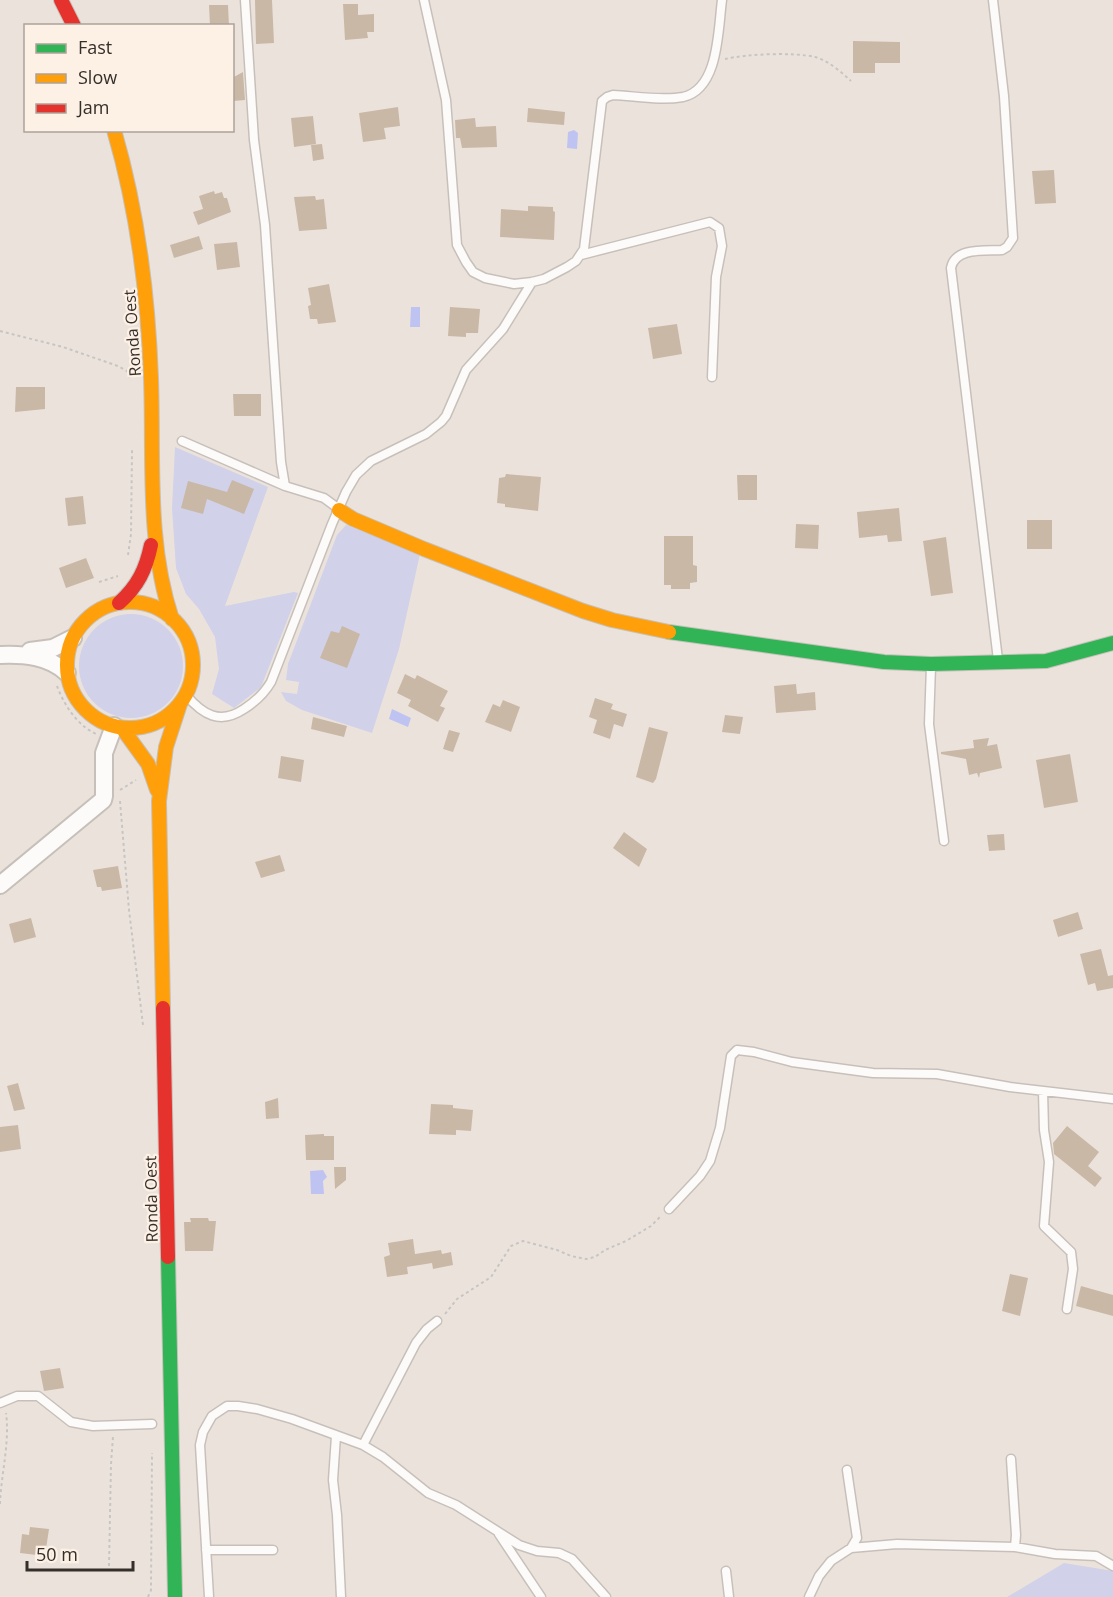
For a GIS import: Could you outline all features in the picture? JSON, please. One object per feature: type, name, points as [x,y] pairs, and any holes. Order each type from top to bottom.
[{"type":"main road","points":[[61,0],[73,24]]},
{"type":"main road","name":"Ronda Oest","points":[[114,132],[134,211],[148,305],[152,404],[153,537],[161,586],[172,619]]},
{"type":"main road","points":[[339,510],[353,519],[424,549],[572,607],[612,620],[673,633],[884,662],[931,664],[1046,661],[1113,643]]},
{"type":"main road","name":"Ronda Oest","points":[[119,603],[134,590],[143,575],[153,537]]},
{"type":"main road","points":[[119,603],[138,603],[156,608],[172,619],[186,639],[193,663],[191,679],[183,700],[163,719],[143,727],[114,731],[87,712],[71,687],[62,678],[73,638],[92,615],[105,608],[119,603]]},
{"type":"main road","name":"Ronda Oest","points":[[175,1597],[159,801],[166,747],[183,700]]},
{"type":"main road","name":"Ronda Oest","points":[[114,731],[136,745],[154,772],[159,801]]},
{"type":"street","points":[[17,655],[53,648],[73,638]]},
{"type":"street","points":[[0,655],[49,660],[58,664],[62,678]]},
{"type":"street","points":[[0,885],[103,800],[105,791],[104,753],[114,731]]},
{"type":"lane","points":[[245,0],[254,140],[265,225],[281,462],[285,486]]},
{"type":"lane","points":[[424,0],[446,100],[457,245],[473,272],[497,281],[514,284],[532,282],[567,267],[581,255],[584,249],[602,101],[613,95],[670,98],[694,92],[708,78],[713,61],[722,0]]},
{"type":"lane","points":[[993,0],[1004,96],[1013,238],[1002,250],[962,253],[952,261],[951,267],[999,664]]},
{"type":"lane","points":[[581,255],[710,222],[719,228],[722,246],[716,277],[712,377]]},
{"type":"lane","points":[[183,700],[214,717],[227,718],[248,707],[265,692],[349,485],[363,467],[426,434],[441,422],[446,416],[466,370],[503,329],[532,282]]},
{"type":"lane","points":[[182,441],[285,486],[324,498],[339,510]]},
{"type":"lane","points":[[931,664],[928,724],[944,841]]},
{"type":"lane","points":[[669,1209],[700,1176],[710,1161],[720,1128],[732,1056],[737,1050],[792,1062],[873,1073],[937,1074],[1010,1087],[1113,1099]]},
{"type":"lane","points":[[1043,1091],[1044,1131],[1048,1162],[1044,1226],[1071,1252],[1073,1269],[1067,1309]]},
{"type":"lane","points":[[363,1445],[416,1343],[427,1329],[437,1322]]},
{"type":"lane","points":[[2,1402],[17,1396],[38,1396],[70,1422],[93,1426],[152,1424]]},
{"type":"lane","points":[[209,1597],[200,1445],[203,1431],[212,1416],[226,1407],[257,1409],[363,1445],[383,1457],[428,1493],[456,1505],[519,1545],[537,1551],[559,1553],[572,1559],[606,1597]]},
{"type":"lane","points":[[336,1436],[333,1480],[341,1597]]},
{"type":"lane","points":[[1011,1459],[1015,1547]]},
{"type":"lane","points":[[809,1597],[819,1576],[831,1561],[851,1548],[857,1538],[847,1470]]},
{"type":"lane","points":[[498,1531],[541,1597]]},
{"type":"lane","points":[[851,1548],[897,1544],[1015,1547],[1055,1554],[1096,1556],[1113,1566]]},
{"type":"lane","points":[[206,1550],[273,1550]]},
{"type":"lane","points":[[726,1571],[729,1597]]},
{"type":"path","points":[[713,61],[737,56],[816,57],[836,68],[851,81]]},
{"type":"path","points":[[0,332],[63,347],[118,366],[127,371],[132,383]]},
{"type":"path","points":[[127,561],[131,534],[132,441]]},
{"type":"path","points":[[99,582],[119,576]]},
{"type":"path","points":[[62,678],[71,712],[79,721],[87,729],[114,731]]},
{"type":"path","points":[[140,777],[119,791],[129,910],[144,1030]]},
{"type":"path","points":[[437,1322],[457,1299],[491,1276],[511,1246],[524,1242],[571,1256],[586,1259],[595,1257],[651,1226],[669,1209]]},
{"type":"path","points":[[0,1504],[0,1484],[6,1445],[6,1420],[2,1402]]},
{"type":"path","points":[[148,1597],[151,1590],[152,1424]]},
{"type":"path","points":[[109,1566],[111,1464],[115,1425]]},
{"type":"shaded area","points":[[175,447],[268,487],[225,606],[298,593],[261,687],[234,708],[212,694],[219,669],[215,637],[199,609],[186,594],[176,568],[172,508]]},
{"type":"shaded area","points":[[346,525],[420,554],[399,649],[372,733],[302,710],[286,701],[281,692],[297,694],[299,682],[286,680],[288,664],[337,535]]},
{"type":"shaded area","points":[[131,614],[151,618],[168,629],[179,646],[183,666],[179,686],[168,703],[151,714],[131,718],[111,714],[94,703],[83,686],[79,666],[83,646],[94,629],[111,618]]},
{"type":"shaded area","points":[[1064,1563],[1113,1571],[1113,1597],[1007,1597]]},
{"type":"water","points":[[574,130],[578,133],[577,149],[567,148],[568,132]]},
{"type":"water","points":[[411,307],[420,307],[420,327],[410,327]]},
{"type":"water","points":[[392,709],[411,718],[408,727],[389,719]]},
{"type":"water","points":[[323,1170],[327,1177],[323,1181],[324,1194],[311,1194],[310,1171]]},
{"type":"building","points":[[255,0],[272,0],[274,43],[256,44]]},
{"type":"building","points":[[343,4],[358,4],[358,15],[374,14],[374,32],[367,32],[368,38],[345,40]]},
{"type":"building","points":[[209,5],[228,5],[229,24],[210,24]]},
{"type":"building","points":[[853,41],[900,42],[900,63],[875,63],[875,73],[853,73]]},
{"type":"building","points":[[243,72],[245,100],[234,101],[234,77]]},
{"type":"building","points":[[398,107],[400,126],[384,128],[386,139],[363,142],[359,113]]},
{"type":"building","points":[[528,108],[565,112],[564,125],[527,122]]},
{"type":"building","points":[[313,116],[316,144],[294,147],[291,118]]},
{"type":"building","points":[[475,118],[476,127],[496,126],[497,147],[462,148],[460,138],[456,138],[455,120]]},
{"type":"building","points":[[322,144],[324,159],[313,161],[311,145]]},
{"type":"building","points":[[1054,170],[1056,203],[1035,204],[1032,171]]},
{"type":"building","points":[[214,191],[215,194],[222,192],[224,198],[227,198],[231,212],[198,225],[193,212],[203,209],[199,196]]},
{"type":"building","points":[[315,196],[316,200],[324,199],[327,229],[299,231],[294,197]]},
{"type":"building","points":[[528,206],[553,207],[555,212],[554,240],[500,237],[501,209],[528,211]]},
{"type":"building","points":[[199,236],[203,249],[174,258],[170,245]]},
{"type":"building","points":[[237,242],[240,267],[217,270],[214,244]]},
{"type":"building","points":[[329,284],[336,322],[318,324],[317,319],[310,319],[308,306],[311,305],[308,288]]},
{"type":"building","points":[[450,307],[480,309],[478,333],[466,333],[466,337],[448,336]]},
{"type":"building","points":[[677,324],[682,354],[653,359],[648,328]]},
{"type":"building","points":[[16,387],[45,387],[45,409],[15,412]]},
{"type":"building","points":[[233,394],[261,394],[261,416],[234,416]]},
{"type":"building","points":[[506,474],[541,477],[538,511],[505,507],[505,504],[497,503],[499,478],[505,477]]},
{"type":"building","points":[[737,475],[757,475],[757,500],[738,500]]},
{"type":"building","points":[[232,480],[254,489],[244,514],[207,499],[203,514],[181,508],[188,481],[227,492]]},
{"type":"building","points":[[83,496],[86,524],[68,526],[65,498]]},
{"type":"building","points":[[899,508],[902,541],[888,542],[887,535],[859,538],[857,512]]},
{"type":"building","points":[[1027,520],[1052,520],[1052,549],[1027,549]]},
{"type":"building","points":[[796,524],[819,525],[818,549],[795,548]]},
{"type":"building","points":[[664,536],[693,536],[693,565],[697,566],[697,582],[690,583],[690,589],[671,589],[671,585],[664,585]]},
{"type":"building","points":[[946,537],[953,593],[931,596],[923,541]]},
{"type":"building","points":[[86,558],[94,578],[66,588],[59,568]]},
{"type":"building","points":[[342,626],[360,634],[347,668],[320,658],[331,631],[339,633]]},
{"type":"building","points":[[405,674],[415,679],[417,675],[448,691],[440,706],[445,708],[438,722],[408,706],[411,700],[397,693]]},
{"type":"building","points":[[796,684],[797,694],[815,692],[816,710],[776,713],[774,686]]},
{"type":"building","points":[[595,698],[613,704],[611,709],[627,714],[623,727],[614,724],[610,739],[593,733],[597,720],[589,717]]},
{"type":"building","points":[[503,700],[520,707],[511,732],[485,722],[493,704],[500,707]]},
{"type":"building","points":[[725,715],[743,717],[740,734],[722,732]]},
{"type":"building","points":[[313,717],[347,726],[344,737],[311,729]]},
{"type":"building","points":[[649,727],[668,732],[653,783],[636,777]]},
{"type":"building","points":[[449,730],[460,733],[453,752],[443,749]]},
{"type":"building","points":[[989,738],[987,746],[997,744],[1002,768],[980,773],[979,778],[977,773],[969,775],[966,759],[941,754],[941,752],[974,748],[973,740]]},
{"type":"building","points":[[1070,754],[1078,802],[1044,808],[1036,760]]},
{"type":"building","points":[[281,756],[304,760],[301,782],[278,778]]},
{"type":"building","points":[[624,832],[647,849],[639,867],[613,848]]},
{"type":"building","points":[[1004,834],[1005,850],[989,851],[987,835]]},
{"type":"building","points":[[280,855],[285,871],[261,878],[255,862]]},
{"type":"building","points":[[118,866],[122,888],[102,891],[101,887],[97,887],[93,870]]},
{"type":"building","points":[[1078,912],[1083,929],[1058,937],[1053,920]]},
{"type":"building","points":[[31,918],[36,937],[14,943],[9,924]]},
{"type":"building","points":[[1101,949],[1108,976],[1113,975],[1113,988],[1097,991],[1095,983],[1088,985],[1080,954]]},
{"type":"building","points":[[18,1083],[25,1109],[14,1111],[7,1086]]},
{"type":"building","points":[[278,1098],[279,1118],[266,1119],[265,1102]]},
{"type":"building","points":[[431,1104],[453,1105],[453,1108],[473,1110],[471,1131],[456,1130],[456,1135],[429,1134]]},
{"type":"building","points":[[18,1125],[21,1149],[0,1152],[0,1127]]},
{"type":"building","points":[[1067,1126],[1099,1152],[1088,1166],[1102,1178],[1095,1187],[1054,1154],[1053,1143]]},
{"type":"building","points":[[324,1134],[324,1136],[334,1136],[334,1160],[306,1160],[305,1135]]},
{"type":"building","points":[[334,1167],[346,1167],[346,1180],[335,1189]]},
{"type":"building","points":[[190,1218],[208,1218],[209,1221],[216,1221],[213,1251],[185,1251],[184,1222],[191,1222]]},
{"type":"building","points":[[413,1239],[415,1254],[441,1250],[442,1254],[451,1252],[453,1265],[433,1269],[432,1263],[407,1267],[408,1274],[387,1277],[384,1257],[390,1255],[388,1243]]},
{"type":"building","points":[[1010,1274],[1028,1278],[1020,1316],[1002,1311]]},
{"type":"building","points":[[1081,1286],[1113,1295],[1113,1316],[1076,1306]]},
{"type":"building","points":[[60,1368],[64,1388],[44,1391],[40,1371]]},
{"type":"building","points":[[30,1527],[49,1529],[45,1556],[20,1553],[22,1534],[29,1535]]},
{"type":"traffic: fast","points":[[669,632],[884,662],[931,664],[1046,661],[1113,643]]},
{"type":"traffic: fast","points":[[168,1257],[175,1597]]},
{"type":"traffic: slow","points":[[115,132],[135,222],[144,284],[151,378],[155,530],[158,560],[172,619]]},
{"type":"traffic: slow","points":[[339,510],[353,519],[424,549],[583,611],[612,620],[669,632]]},
{"type":"traffic: slow","points":[[130,602],[154,607],[174,621],[188,641],[193,665],[188,689],[174,709],[154,723],[130,728],[106,723],[86,709],[72,689],[67,665],[72,641],[86,621],[106,607],[130,602]]},
{"type":"traffic: slow","points":[[163,1008],[159,801],[166,747],[180,704]]},
{"type":"traffic: slow","points":[[122,728],[148,764],[157,790]]},
{"type":"traffic: jam","points":[[61,0],[73,24]]},
{"type":"traffic: jam","points":[[119,603],[140,577],[151,545]]},
{"type":"traffic: jam","points":[[163,1008],[168,1257]]}]
